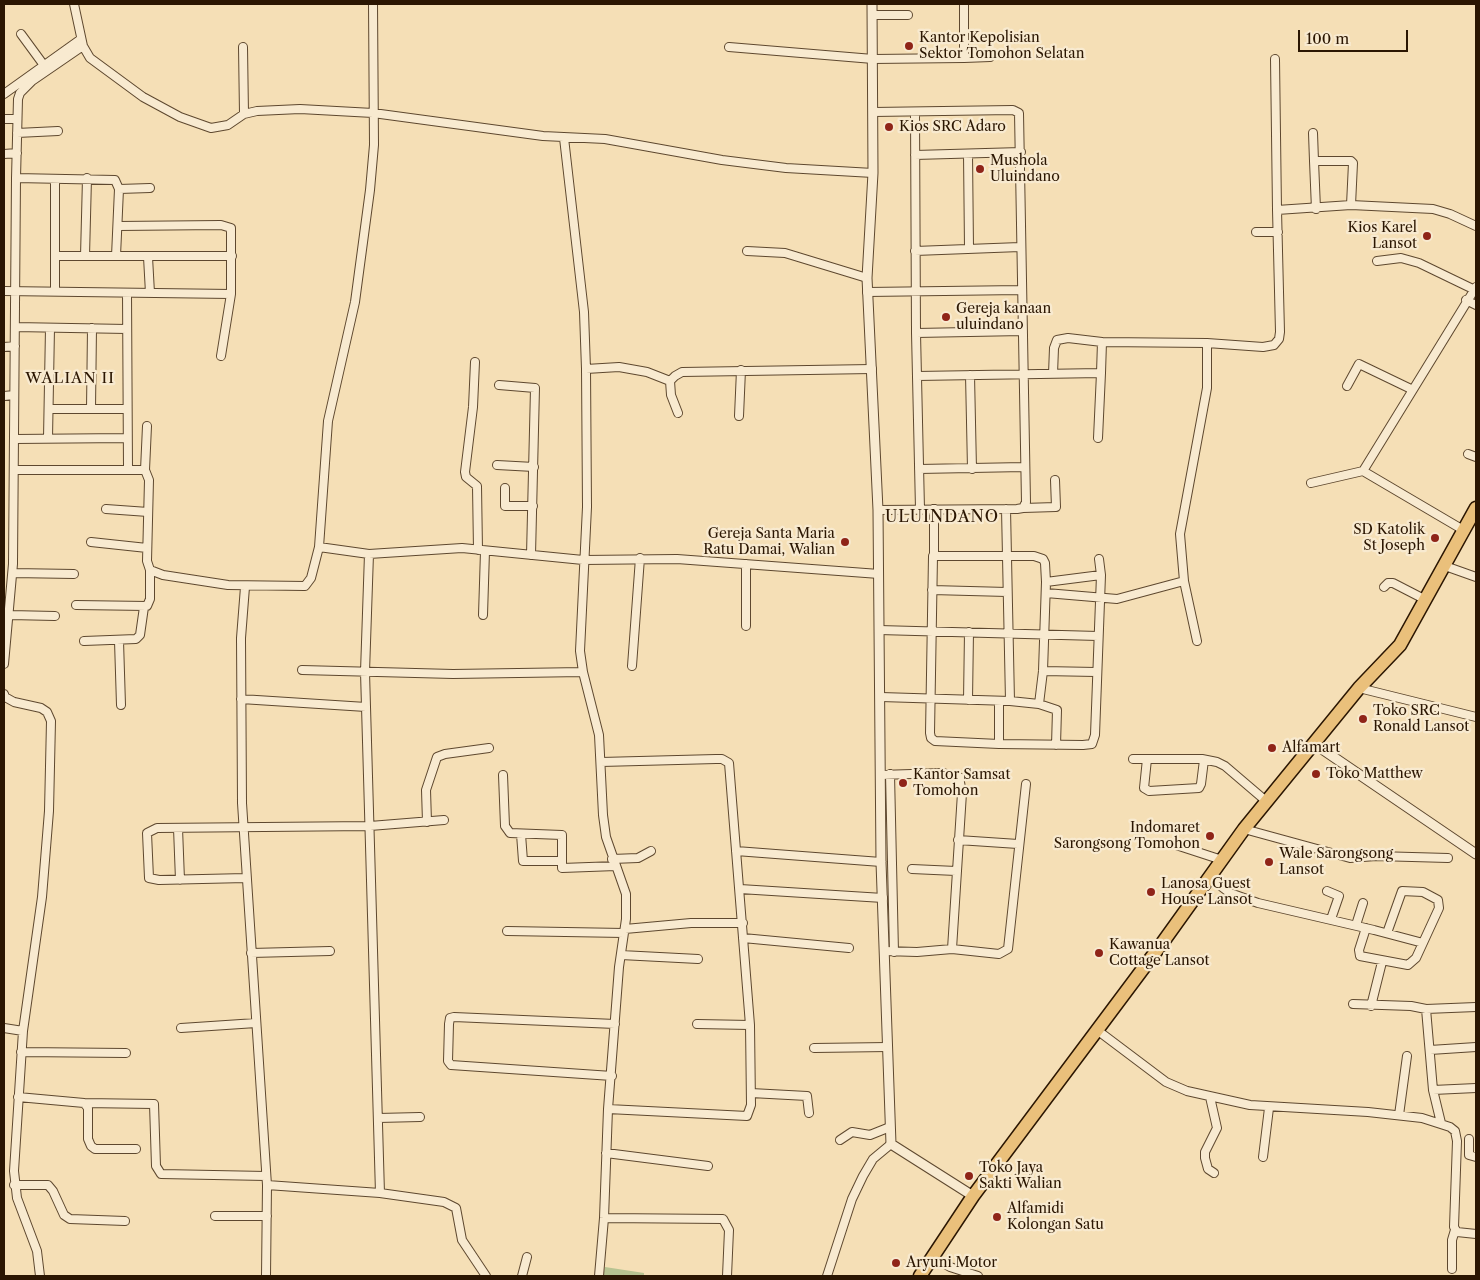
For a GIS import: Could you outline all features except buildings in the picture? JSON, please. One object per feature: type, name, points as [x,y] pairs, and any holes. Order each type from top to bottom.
[{"type":"highway","points":[[920,1276],[973,1196],[1210,878],[1244,829],[1359,688],[1400,645],[1465,531],[1476,508]]},
{"type":"street","points":[[74,4],[82,43],[90,58],[143,97],[180,117],[211,128],[228,125],[244,114],[257,111],[300,109],[373,113],[564,138],[605,139],[722,160],[786,168],[873,173]]},
{"type":"street","points":[[150,570],[163,575],[245,587],[305,586],[311,578],[319,547],[328,421],[355,302],[370,190],[374,145],[373,4]]},
{"type":"street","points":[[872,4],[873,173],[867,278],[878,510],[878,630],[885,774],[891,1144]]},
{"type":"street","points":[[964,4],[964,58]]},
{"type":"street","points":[[872,15],[908,15]]},
{"type":"street","points":[[21,34],[43,64]]},
{"type":"street","points":[[4,94],[43,64],[82,43]]},
{"type":"street","points":[[4,664],[6,628],[10,615],[8,589],[14,564],[12,497],[15,470],[16,178],[17,119],[20,93],[32,81],[82,43]]},
{"type":"street","points":[[243,47],[244,114]]},
{"type":"street","points":[[729,47],[873,59],[990,57]]},
{"type":"street","points":[[1054,374],[1054,348],[1057,340],[1068,338],[1102,342],[1207,343],[1263,347],[1277,343],[1280,332],[1275,59]]},
{"type":"street","points":[[14,87],[20,93]]},
{"type":"street","points":[[873,112],[1018,112],[1021,152],[1020,247],[1026,502],[1023,508]]},
{"type":"street","points":[[915,112],[916,333],[920,509]]},
{"type":"street","points":[[4,119],[17,119]]},
{"type":"street","points":[[17,132],[58,131]]},
{"type":"street","points":[[1313,133],[1316,209]]},
{"type":"street","points":[[564,138],[584,312],[586,369],[587,507],[580,651],[582,672],[598,728],[603,815],[614,862],[626,894],[625,931],[621,955],[608,1109],[604,1218],[599,1276]]},
{"type":"street","points":[[915,155],[1021,152]]},
{"type":"street","points":[[4,154],[17,153]]},
{"type":"street","points":[[968,154],[969,248]]},
{"type":"street","points":[[1314,161],[1352,162],[1354,168],[1351,205]]},
{"type":"street","points":[[16,178],[115,180],[119,188],[116,256]]},
{"type":"street","points":[[85,256],[87,178]]},
{"type":"street","points":[[55,179],[55,292]]},
{"type":"street","points":[[119,188],[150,188]]},
{"type":"street","points":[[1277,210],[1316,209],[1351,205],[1437,210],[1476,226]]},
{"type":"street","points":[[118,226],[225,225],[231,228],[231,294],[222,356]]},
{"type":"street","points":[[1256,232],[1278,232]]},
{"type":"street","points":[[915,251],[1020,247]]},
{"type":"street","points":[[747,251],[785,253],[867,278]]},
{"type":"street","points":[[55,256],[148,258],[232,256]]},
{"type":"street","points":[[148,258],[150,293]]},
{"type":"street","points":[[1363,472],[1411,389],[1466,300],[1476,288],[1419,263],[1398,258],[1377,261]]},
{"type":"street","points":[[868,292],[1021,290]]},
{"type":"street","points":[[4,291],[231,294]]},
{"type":"street","points":[[127,293],[126,409],[128,469]]},
{"type":"street","points":[[1466,300],[1476,305]]},
{"type":"street","points":[[15,327],[127,329]]},
{"type":"street","points":[[48,438],[50,328]]},
{"type":"street","points":[[91,409],[92,328]]},
{"type":"street","points":[[916,333],[1023,331]]},
{"type":"street","points":[[1098,438],[1102,342]]},
{"type":"street","points":[[1197,641],[1184,581],[1180,534],[1207,388],[1207,343]]},
{"type":"street","points":[[4,346],[14,346]]},
{"type":"street","points":[[475,362],[473,406],[465,472],[466,477],[477,486],[482,550],[483,615]]},
{"type":"street","points":[[1347,386],[1357,368],[1362,364],[1411,389]]},
{"type":"street","points":[[586,369],[619,367],[647,372],[670,381]]},
{"type":"street","points":[[678,413],[671,395],[670,381],[682,372],[872,369]]},
{"type":"street","points":[[739,416],[741,370]]},
{"type":"street","points":[[917,376],[1101,373]]},
{"type":"street","points":[[970,375],[972,469]]},
{"type":"street","points":[[499,385],[535,388],[531,555]]},
{"type":"street","points":[[4,396],[14,395]]},
{"type":"street","points":[[49,409],[126,409]]},
{"type":"street","points":[[84,641],[120,641],[139,638],[144,607],[150,599],[150,570],[147,561],[149,480],[145,470],[148,426]]},
{"type":"street","points":[[15,439],[127,438]]},
{"type":"street","points":[[1468,454],[1476,457]]},
{"type":"street","points":[[497,466],[534,467]]},
{"type":"street","points":[[919,470],[1024,467]]},
{"type":"street","points":[[15,470],[145,470]]},
{"type":"street","points":[[1311,483],[1363,472],[1465,531]]},
{"type":"street","points":[[878,510],[1056,507],[1055,480]]},
{"type":"street","points":[[505,488],[505,506],[533,506]]},
{"type":"street","points":[[4,497],[12,497]]},
{"type":"street","points":[[106,508],[148,512]]},
{"type":"street","points":[[934,509],[930,698],[930,733],[932,740],[1056,745],[1089,745],[1094,741],[1101,596],[1099,559]]},
{"type":"street","points":[[1006,509],[1007,633],[1010,701]]},
{"type":"street","points":[[91,542],[147,548]]},
{"type":"street","points":[[319,547],[369,554],[432,549],[482,550],[583,560],[640,558],[879,574]]},
{"type":"street","points":[[369,554],[365,672],[380,1193]]},
{"type":"street","points":[[934,555],[1034,556],[1042,559],[1046,566],[1046,593],[1043,671],[1039,704]]},
{"type":"street","points":[[632,666],[640,558]]},
{"type":"street","points":[[4,563],[14,564]]},
{"type":"street","points":[[746,564],[746,626]]},
{"type":"street","points":[[1445,566],[1476,577]]},
{"type":"street","points":[[13,573],[74,574]]},
{"type":"street","points":[[1046,582],[1101,574]]},
{"type":"street","points":[[1046,593],[1124,597],[1184,581]]},
{"type":"street","points":[[1384,587],[1388,583],[1393,584],[1426,600]]},
{"type":"street","points":[[245,587],[241,638],[243,826],[266,1176],[266,1276]]},
{"type":"street","points":[[932,590],[1007,592]]},
{"type":"street","points":[[76,605],[144,607]]},
{"type":"street","points":[[10,615],[55,616]]},
{"type":"street","points":[[878,630],[1044,633],[1098,636]]},
{"type":"street","points":[[968,700],[969,632]]},
{"type":"street","points":[[120,641],[121,705]]},
{"type":"street","points":[[302,670],[453,674],[582,672]]},
{"type":"street","points":[[1043,671],[1096,672]]},
{"type":"street","points":[[1359,688],[1476,717]]},
{"type":"street","points":[[4,694],[5,697],[14,702],[41,708],[47,712],[51,721],[50,811],[42,897],[23,1031],[14,1185],[37,1251],[40,1276]]},
{"type":"street","points":[[880,697],[1010,701],[1039,704],[1057,710],[1056,745]]},
{"type":"street","points":[[241,699],[366,707]]},
{"type":"street","points":[[999,701],[999,744]]},
{"type":"street","points":[[1313,743],[1476,854]]},
{"type":"street","points":[[427,822],[425,796],[437,757],[445,754],[489,748]]},
{"type":"street","points":[[1133,759],[1204,760],[1226,766],[1266,801]]},
{"type":"street","points":[[1147,759],[1144,788],[1149,791],[1199,788],[1202,784],[1204,760]]},
{"type":"street","points":[[601,762],[726,760],[731,770],[750,1026],[749,1113],[744,1117],[673,1111],[608,1109]]},
{"type":"street","points":[[885,774],[943,773],[960,777],[962,793],[952,949]]},
{"type":"street","points":[[885,774],[881,862],[882,898],[889,951]]},
{"type":"street","points":[[503,775],[505,826],[510,833],[562,835],[562,868],[638,858],[651,851]]},
{"type":"street","points":[[889,951],[952,949],[1000,954],[1008,949],[1026,784]]},
{"type":"street","points":[[246,878],[153,880],[147,875],[147,833],[152,829],[243,826],[370,826],[444,820]]},
{"type":"street","points":[[178,828],[180,880]]},
{"type":"street","points":[[1244,829],[1350,858],[1376,856],[1448,858]]},
{"type":"street","points":[[522,834],[523,861],[562,861]]},
{"type":"street","points":[[958,840],[1018,844]]},
{"type":"street","points":[[1176,845],[1222,860]]},
{"type":"street","points":[[736,851],[881,862]]},
{"type":"street","points":[[912,869],[956,871]]},
{"type":"street","points":[[1210,878],[1220,886],[1243,898],[1423,943]]},
{"type":"street","points":[[740,889],[882,898]]},
{"type":"street","points":[[1327,891],[1339,896],[1331,919]]},
{"type":"street","points":[[1366,928],[1359,955],[1361,957],[1408,965],[1416,958],[1423,943],[1439,905],[1438,900],[1423,892],[1407,891],[1400,893],[1387,933]]},
{"type":"street","points":[[1356,925],[1363,903]]},
{"type":"street","points":[[507,931],[625,931],[691,923],[743,923]]},
{"type":"street","points":[[743,938],[849,948]]},
{"type":"street","points":[[251,953],[330,951]]},
{"type":"street","points":[[621,955],[698,959]]},
{"type":"street","points":[[1371,1006],[1382,962]]},
{"type":"street","points":[[1353,1004],[1411,1006],[1426,1009],[1476,1007]]},
{"type":"street","points":[[1426,1009],[1433,1090],[1441,1123]]},
{"type":"street","points":[[612,1076],[452,1064],[448,1061],[449,1024],[450,1018],[454,1017],[616,1024]]},
{"type":"street","points":[[181,1028],[256,1022]]},
{"type":"street","points":[[697,1024],[750,1026]]},
{"type":"street","points":[[4,1028],[23,1031]]},
{"type":"street","points":[[1096,1030],[1166,1082],[1188,1091],[1269,1108],[1399,1115],[1441,1123],[1450,1127],[1456,1135],[1455,1230],[1452,1240],[1452,1269]]},
{"type":"street","points":[[814,1048],[888,1046]]},
{"type":"street","points":[[1430,1050],[1476,1047]]},
{"type":"street","points":[[21,1052],[126,1052]]},
{"type":"street","points":[[1399,1115],[1407,1056]]},
{"type":"street","points":[[1433,1090],[1476,1088]]},
{"type":"street","points":[[750,1093],[807,1096],[809,1113]]},
{"type":"street","points":[[18,1097],[84,1103],[154,1104],[156,1166],[161,1174],[266,1176]]},
{"type":"street","points":[[1210,1097],[1216,1128],[1205,1152],[1205,1158],[1208,1169],[1214,1173]]},
{"type":"street","points":[[84,1103],[88,1108],[88,1139],[91,1146],[95,1149],[136,1149]]},
{"type":"street","points":[[1263,1158],[1269,1108]]},
{"type":"street","points":[[378,1118],[420,1117]]},
{"type":"street","points":[[840,1140],[852,1132],[870,1135],[890,1127]]},
{"type":"street","points":[[1469,1139],[1469,1155],[1476,1157]]},
{"type":"street","points":[[891,1144],[973,1196]]},
{"type":"street","points":[[827,1276],[852,1199],[863,1176],[873,1159],[891,1144]]},
{"type":"street","points":[[606,1153],[708,1166]]},
{"type":"street","points":[[14,1185],[48,1185],[53,1191],[64,1215],[70,1219],[125,1221]]},
{"type":"street","points":[[266,1186],[380,1193],[444,1202],[456,1208],[462,1240],[486,1276]]},
{"type":"street","points":[[215,1216],[267,1216]]},
{"type":"street","points":[[604,1218],[724,1219],[729,1230],[727,1276]]},
{"type":"street","points":[[1455,1230],[1476,1234]]},
{"type":"street","points":[[522,1276],[527,1257]]},
{"type":"street","points":[[932,1257],[950,1267],[978,1276]]},
{"type":"green space","points":[[605,1267],[644,1273],[644,1276],[603,1276]]},
{"type":"place","name":"Kantor Kepolisian Sektor Tomohon Selatan","points":[[909,46]]},
{"type":"place","name":"Kios SRC Adaro","points":[[889,127]]},
{"type":"place","name":"Mushola Uluindano","points":[[980,169]]},
{"type":"place","name":"Kios Karel Lansot","points":[[1427,236]]},
{"type":"place","name":"Gereja kanaan uluindano","points":[[946,317]]},
{"type":"place","name":"SD Katolik St Joseph","points":[[1435,538]]},
{"type":"place","name":"Gereja Santa Maria Ratu Damai, Walian","points":[[845,542]]},
{"type":"place","name":"Toko SRC Ronald Lansot","points":[[1363,719]]},
{"type":"place","name":"Alfamart","points":[[1272,748]]},
{"type":"place","name":"Toko Matthew","points":[[1316,774]]},
{"type":"place","name":"Kantor Samsat Tomohon","points":[[903,783]]},
{"type":"place","name":"Indomaret Sarongsong Tomohon","points":[[1210,836]]},
{"type":"place","name":"Wale Sarongsong Lansot","points":[[1269,862]]},
{"type":"place","name":"Lanosa Guest House Lansot","points":[[1151,892]]},
{"type":"place","name":"Kawanua Cottage Lansot","points":[[1099,953]]},
{"type":"place","name":"Toko Jaya Sakti Walian","points":[[969,1176]]},
{"type":"place","name":"Alfamidi Kolongan Satu","points":[[997,1217]]},
{"type":"place","name":"Aryuni Motor","points":[[896,1263]]},
{"type":"district","name":"WALIAN II","points":[[70,379]]},
{"type":"district","name":"ULUINDANO","points":[[942,517]]}]
